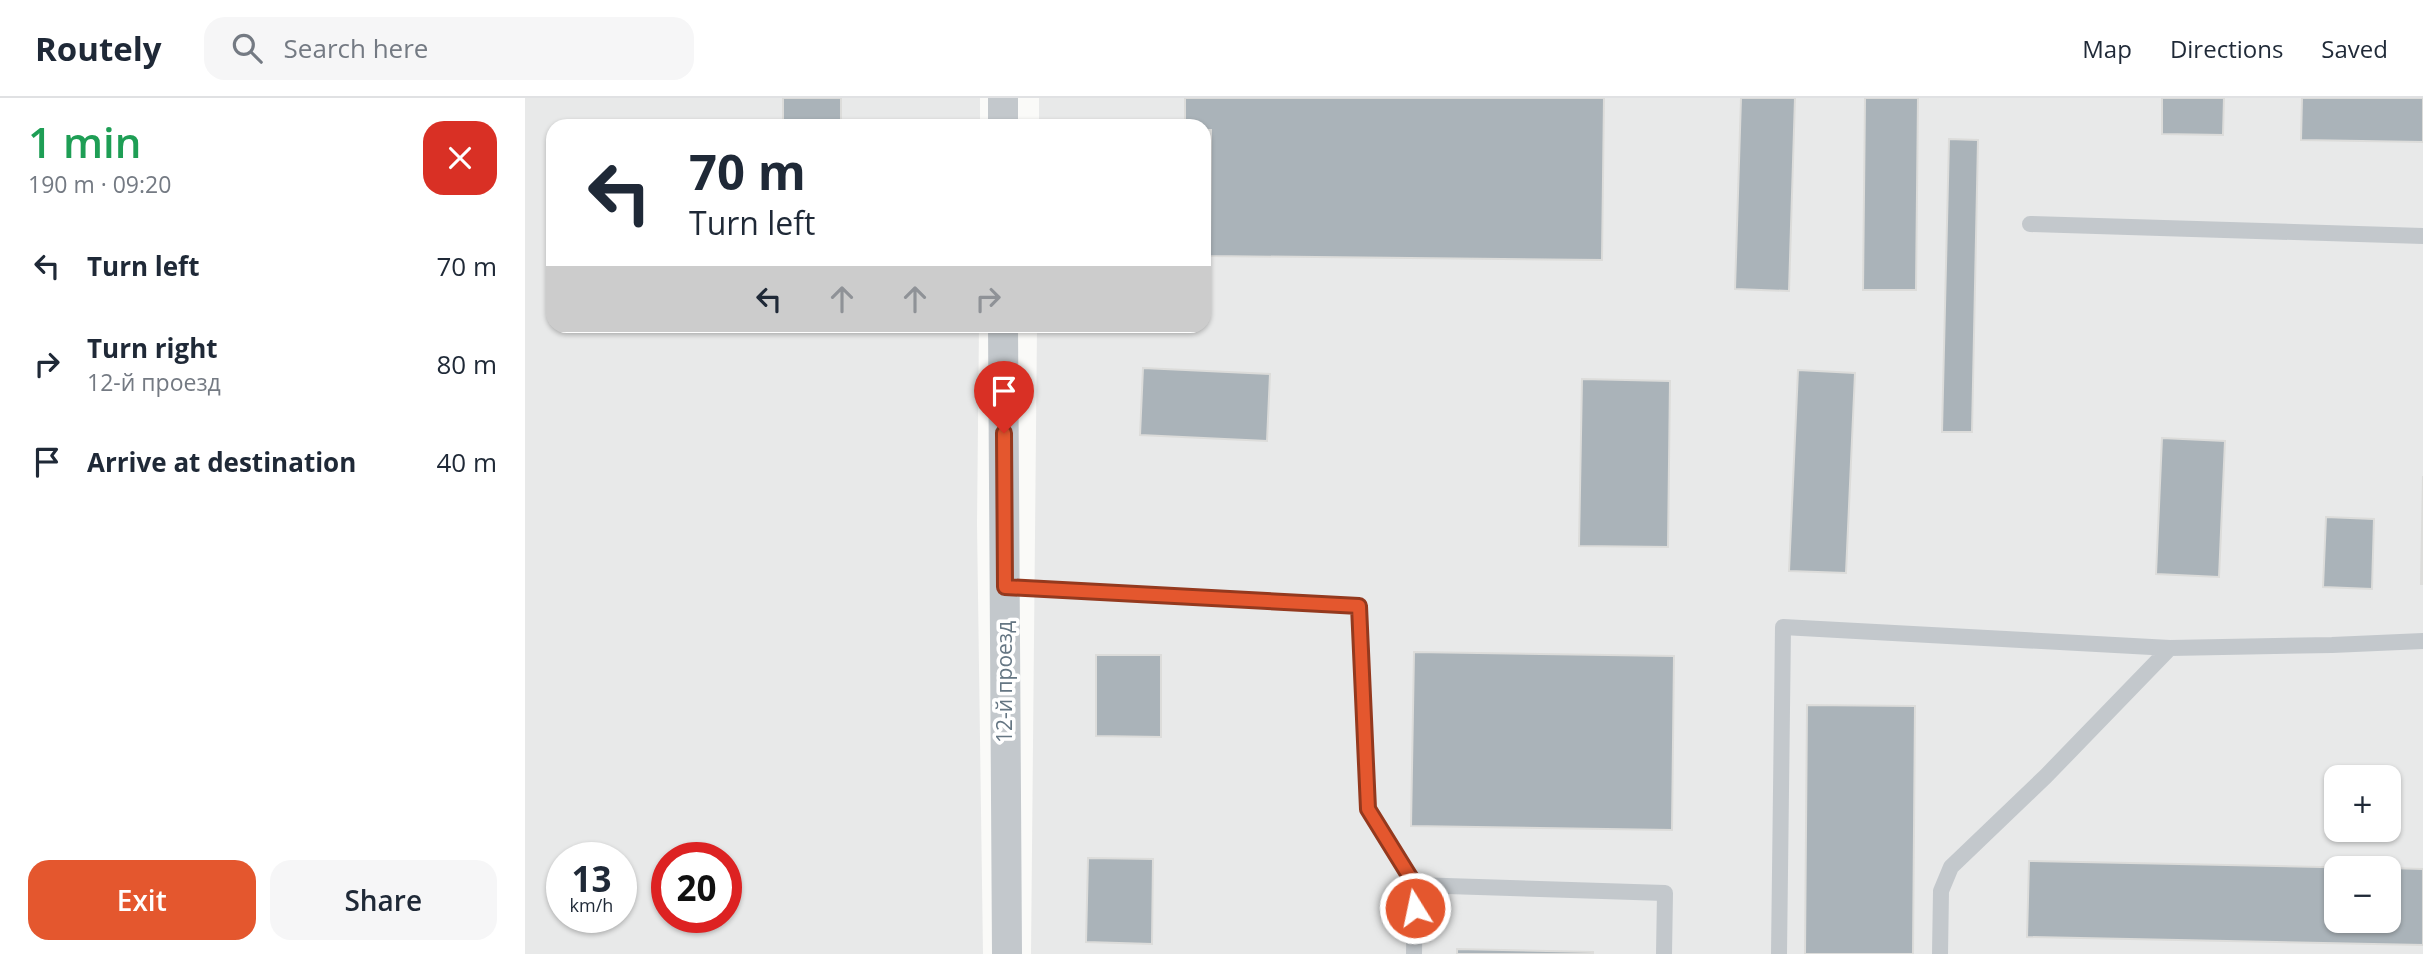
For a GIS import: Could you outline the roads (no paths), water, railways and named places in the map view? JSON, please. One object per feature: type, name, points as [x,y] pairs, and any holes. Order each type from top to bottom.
[{"type":"street","points":[[1003,98],[1003,119]]},
{"type":"street","name":"12-й проезд","points":[[1003,333],[1007,954]]},
{"type":"lane","points":[[2030,224],[2423,236]]},
{"type":"lane","points":[[1005,587],[1359,606],[1368,809],[1415,885],[1414,954]]},
{"type":"lane","points":[[1779,954],[1783,627],[2169,648],[2423,641]]},
{"type":"lane","points":[[1940,954],[1941,891],[1951,867],[2046,776],[2169,648]]},
{"type":"lane","points":[[1415,885],[1665,894],[1664,954]]}]
